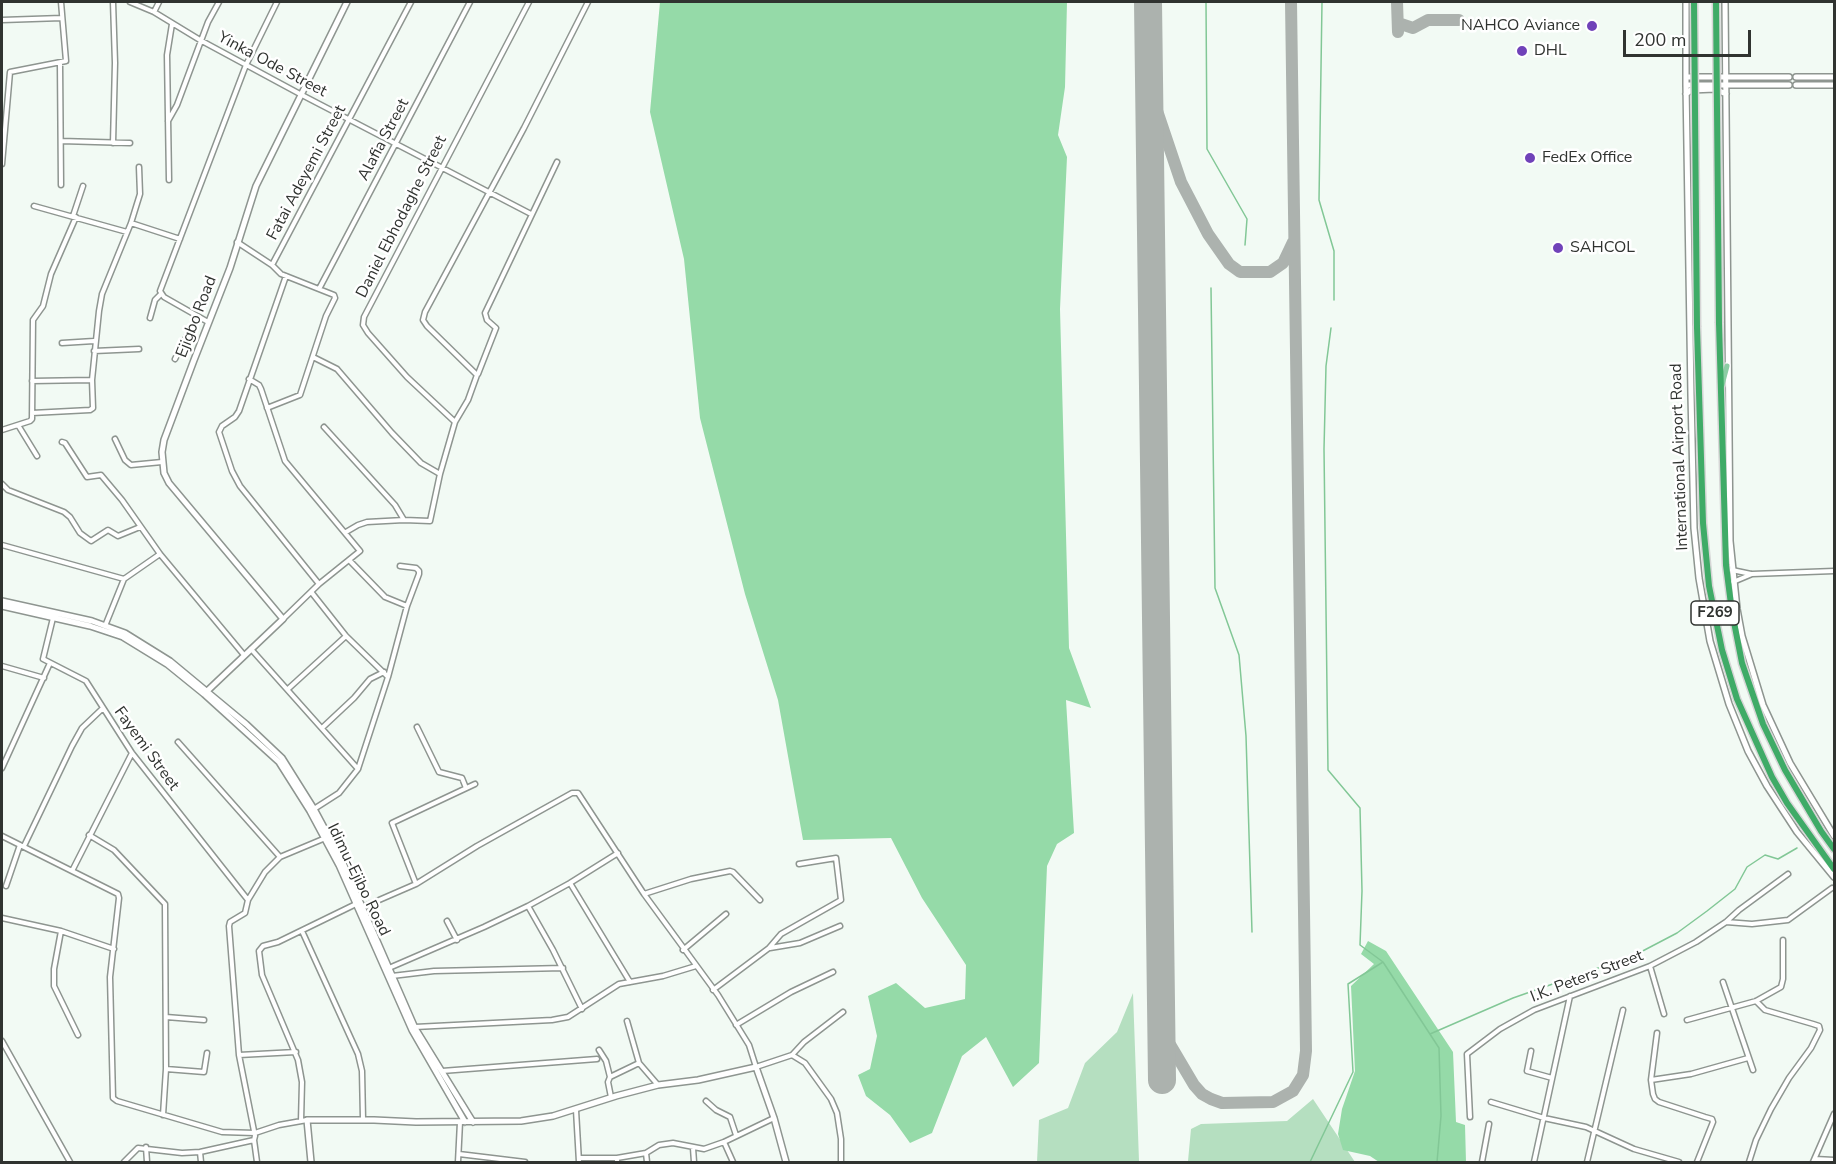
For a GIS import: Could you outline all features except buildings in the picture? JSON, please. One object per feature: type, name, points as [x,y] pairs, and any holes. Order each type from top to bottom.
[{"type":"highway","name":"International Airport Road","points":[[1694,2],[1698,373],[1702,523],[1709,586],[1722,650],[1737,699],[1772,777],[1787,803],[1834,869]]},
{"type":"highway","name":"F269","points":[[1716,2],[1719,323],[1726,565],[1732,612],[1742,663],[1763,724],[1785,770],[1834,849]]},
{"type":"main road","name":"Ejigbo Road","points":[[162,462],[164,440],[230,268],[256,186],[347,2]]},
{"type":"main road","name":"International Airport Road","points":[[1686,2],[1690,373],[1694,528],[1699,578],[1710,641],[1729,704],[1748,752],[1797,832],[1834,878]]},
{"type":"main road","points":[[1725,2],[1727,366],[1730,401],[1730,541],[1733,582],[1742,636],[1763,705],[1791,765],[1834,836]]},
{"type":"main road","points":[[1686,77],[1834,77]]},
{"type":"main road","points":[[1686,85],[1834,85]]},
{"type":"main road","points":[[1686,94],[1691,90],[1706,89],[1720,90],[1726,94]]},
{"type":"main road","points":[[1721,386],[1727,366]]},
{"type":"main road","points":[[1690,373],[1698,373]]},
{"type":"main road","points":[[162,462],[169,483],[283,620],[206,692]]},
{"type":"main road","name":"Idimu-Ejibo Road","points":[[2,601],[92,621],[125,633],[170,661],[282,758],[314,809],[363,907],[389,968],[395,989],[418,1037],[473,1122]]},
{"type":"main road","name":"Idimu-Ejibo Road","points":[[2,606],[90,626],[123,637],[206,692],[279,762],[310,811],[339,866],[418,1037],[463,1122]]},
{"type":"main road","points":[[311,1162],[304,1120],[520,1121],[576,1110],[611,1097],[658,1085],[698,1080],[756,1067],[774,1118],[786,1162]]},
{"type":"street","points":[[2,164],[10,72],[66,62],[61,2]]},
{"type":"street","points":[[113,2],[115,63],[113,143]]},
{"type":"street","name":"Yinka Ode Street","points":[[130,2],[153,12],[300,94],[531,214]]},
{"type":"street","points":[[153,12],[159,2]]},
{"type":"street","points":[[168,122],[219,2]]},
{"type":"street","points":[[150,318],[154,300],[161,294],[246,65],[277,2]]},
{"type":"street","name":"Fatai Adeyemi Street","points":[[319,289],[277,272],[272,265],[411,2]]},
{"type":"street","name":"Alafia Street","points":[[319,289],[470,2]]},
{"type":"street","name":"Daniel Ebhodaghe Street","points":[[456,422],[407,376],[363,325],[364,316],[529,2]]},
{"type":"street","points":[[477,375],[427,326],[423,320],[425,312],[524,128],[588,2]]},
{"type":"street","points":[[2,21],[62,18]]},
{"type":"street","points":[[169,180],[167,55],[172,24]]},
{"type":"street","points":[[60,64],[61,185]]},
{"type":"street","points":[[61,141],[130,143]]},
{"type":"street","points":[[346,532],[361,523],[404,519],[430,521],[440,474],[456,422],[468,400],[496,328],[487,320],[485,313],[557,162]]},
{"type":"street","points":[[32,413],[92,409],[94,351],[102,294],[131,223],[140,194],[139,167]]},
{"type":"street","points":[[2,430],[30,421],[33,320],[43,306],[51,274],[74,216],[82,186]]},
{"type":"street","points":[[34,206],[127,232]]},
{"type":"street","points":[[131,223],[180,239]]},
{"type":"street","points":[[237,242],[272,265]]},
{"type":"street","points":[[286,276],[238,411],[220,429],[232,471],[240,486],[319,584]]},
{"type":"street","points":[[267,408],[300,394],[334,298],[334,295],[319,289]]},
{"type":"street","points":[[161,294],[208,322]]},
{"type":"street","points":[[175,359],[197,316]]},
{"type":"street","points":[[62,343],[95,341]]},
{"type":"street","points":[[94,351],[139,349]]},
{"type":"street","points":[[313,357],[337,369],[421,463],[440,474]]},
{"type":"street","points":[[32,381],[92,380]]},
{"type":"street","points":[[249,380],[259,385],[285,461],[360,551],[319,584],[283,620]]},
{"type":"street","points":[[18,425],[37,456]]},
{"type":"street","points":[[324,427],[395,505],[404,519]]},
{"type":"street","points":[[115,439],[125,460],[131,465],[162,462]]},
{"type":"street","points":[[62,442],[65,443],[87,477],[101,475],[160,554],[244,655]]},
{"type":"street","points":[[2,484],[8,490],[64,513],[70,517],[80,533],[91,541],[108,531],[118,536],[140,526]]},
{"type":"street","points":[[2,545],[124,579]]},
{"type":"street","points":[[105,626],[124,579],[160,554]]},
{"type":"street","points":[[350,561],[385,597],[407,606]]},
{"type":"street","points":[[314,809],[339,793],[358,769],[388,677],[407,606],[420,571],[416,568],[400,566]]},
{"type":"street","points":[[1732,570],[1752,574],[1834,571]]},
{"type":"street","points":[[1733,582],[1752,574]]},
{"type":"street","points":[[312,592],[346,636],[388,677]]},
{"type":"street","points":[[2,768],[50,663],[43,657],[53,618]]},
{"type":"street","points":[[288,689],[346,636]]},
{"type":"street","points":[[251,648],[358,769]]},
{"type":"street","name":"Fayemi Street","points":[[50,663],[86,681],[132,753],[248,900]]},
{"type":"street","points":[[2,666],[44,678]]},
{"type":"street","points":[[322,728],[354,698],[370,679],[384,672]]},
{"type":"street","points":[[6,886],[22,846],[72,746],[82,728],[102,709]]},
{"type":"street","points":[[417,727],[439,772],[462,778],[466,788]]},
{"type":"street","points":[[178,742],[280,857]]},
{"type":"street","points":[[72,871],[132,753]]},
{"type":"street","points":[[416,884],[392,822],[476,784]]},
{"type":"street","points":[[363,907],[416,884],[477,846],[572,793],[578,793],[644,894],[714,990],[749,1045],[756,1067],[792,1055],[804,1042],[843,1012]]},
{"type":"street","points":[[2,836],[118,894],[110,976],[113,1098],[222,1132],[255,1133],[304,1120],[302,1083],[296,1052],[262,975],[259,951],[263,946],[278,942],[356,904]]},
{"type":"street","points":[[89,836],[114,850],[165,904],[164,1115]]},
{"type":"street","points":[[257,1162],[255,1133],[239,1055],[229,926],[230,922],[244,913],[248,900],[265,872],[280,857],[323,839]]},
{"type":"street","points":[[389,968],[457,940],[528,906],[618,853]]},
{"type":"street","points":[[714,990],[769,948],[781,934],[841,900],[836,858],[799,864]]},
{"type":"street","points":[[644,894],[682,881],[730,871],[760,900]]},
{"type":"street","name":"I.K. Peters Street","points":[[1470,1117],[1467,1054],[1500,1029],[1534,1010],[1650,966],[1696,942],[1788,874]]},
{"type":"street","points":[[570,883],[630,982]]},
{"type":"street","points":[[1726,922],[1752,924],[1788,920],[1832,888]]},
{"type":"street","points":[[528,906],[582,1009]]},
{"type":"street","points":[[683,950],[726,914]]},
{"type":"street","points":[[2,918],[61,931],[114,949]]},
{"type":"street","points":[[447,921],[457,940]]},
{"type":"street","points":[[769,948],[800,943],[840,926]]},
{"type":"street","points":[[302,930],[358,1054],[362,1071],[363,1119]]},
{"type":"street","points":[[61,931],[54,969],[54,986],[78,1035]]},
{"type":"street","points":[[1687,1020],[1756,1001],[1782,985],[1783,940]]},
{"type":"street","points":[[415,1028],[552,1020],[568,1017],[620,984],[663,976],[696,966]]},
{"type":"street","points":[[1650,966],[1664,1014]]},
{"type":"street","points":[[392,976],[434,971],[562,968]]},
{"type":"street","points":[[736,1025],[791,992],[833,972]]},
{"type":"street","points":[[1723,982],[1753,1070]]},
{"type":"street","points":[[1534,1162],[1571,995]]},
{"type":"street","points":[[1749,1162],[1756,1140],[1771,1109],[1789,1078],[1811,1048],[1820,1030],[1819,1026],[1814,1024],[1765,1010],[1756,1001]]},
{"type":"street","points":[[1587,1162],[1623,1010]]},
{"type":"street","points":[[166,1017],[204,1020]]},
{"type":"street","points":[[627,1021],[639,1063],[658,1085]]},
{"type":"street","points":[[1657,1033],[1652,1080],[1653,1094],[1659,1102],[1712,1119],[1713,1126],[1698,1162]]},
{"type":"street","points":[[2,1041],[70,1162]]},
{"type":"street","points":[[599,1050],[606,1061],[611,1097]]},
{"type":"street","points":[[1531,1051],[1527,1071],[1551,1081]]},
{"type":"street","points":[[239,1055],[296,1052]]},
{"type":"street","points":[[166,1068],[204,1072],[207,1053]]},
{"type":"street","points":[[792,1055],[805,1064],[831,1099],[837,1113],[841,1139],[841,1162]]},
{"type":"street","points":[[1652,1080],[1690,1074],[1748,1058]]},
{"type":"street","points":[[441,1071],[597,1059]]},
{"type":"street","points":[[609,1077],[639,1063]]},
{"type":"street","points":[[706,1101],[730,1118],[736,1135]]},
{"type":"street","points":[[1491,1102],[1544,1118],[1587,1127],[1634,1149],[1679,1162]]},
{"type":"street","points":[[576,1110],[579,1160],[617,1160],[646,1153],[659,1145],[673,1143],[704,1149],[774,1118]]},
{"type":"street","points":[[1834,1114],[1814,1161],[1834,1160]]},
{"type":"street","points":[[458,1162],[463,1122]]},
{"type":"street","points":[[1482,1162],[1489,1124]]},
{"type":"street","points":[[124,1162],[136,1149],[146,1147],[182,1154],[254,1140]]},
{"type":"street","points":[[724,1142],[733,1162]]},
{"type":"street","points":[[146,1147],[147,1162]]},
{"type":"street","points":[[693,1148],[694,1162]]},
{"type":"street","points":[[200,1152],[201,1162]]},
{"type":"street","points":[[646,1153],[647,1162]]},
{"type":"street","points":[[459,1154],[525,1162]]},
{"type":"green space","points":[[660,2],[1067,2],[1065,87],[1058,135],[1067,157],[1060,309],[1069,648],[1091,708],[1066,700],[1074,833],[1057,844],[1047,866],[1039,1063],[1013,1087],[986,1037],[962,1056],[932,1133],[910,1143],[890,1115],[866,1096],[858,1075],[870,1069],[877,1036],[868,996],[896,983],[925,1008],[965,999],[966,965],[922,898],[891,838],[803,840],[778,700],[745,594],[700,418],[684,259],[650,112]]},
{"type":"green space","points":[[1368,941],[1386,951],[1453,1052],[1456,1122],[1465,1125],[1466,1162],[1379,1162],[1370,1156],[1343,1150],[1338,1134],[1342,1109],[1355,1071],[1351,986],[1374,964],[1361,954]]},
{"type":"green space","points":[[1133,993],[1139,1161],[1143,1162],[1037,1162],[1039,1120],[1068,1108],[1085,1063],[1117,1032]]},
{"type":"green space","points":[[1313,1099],[1355,1162],[1175,1162],[1188,1161],[1191,1129],[1201,1124],[1287,1121]]},
{"type":"waterway","points":[[1206,2],[1207,149],[1247,219],[1245,245]]},
{"type":"waterway","points":[[1322,2],[1319,200],[1334,251],[1334,300]]},
{"type":"waterway","points":[[1211,288],[1215,588],[1239,655],[1246,736],[1252,932]]},
{"type":"waterway","points":[[1331,328],[1326,366],[1324,449],[1328,770],[1360,808],[1362,891],[1360,945],[1383,962],[1439,1048],[1441,1116],[1437,1162]]},
{"type":"waterway","points":[[1430,1034],[1513,998],[1635,955],[1677,933],[1707,911],[1735,889],[1747,867],[1765,855],[1778,859],[1797,848]]},
{"type":"waterway","points":[[1310,1162],[1353,1072],[1348,984],[1383,962]]},
{"type":"taxiway","points":[[1161,1020],[1168,1041],[1194,1085],[1202,1094],[1211,1099],[1222,1103],[1273,1102],[1293,1091],[1303,1075],[1306,1051],[1291,2]]},
{"type":"taxiway","points":[[1397,2],[1398,32]]},
{"type":"taxiway","points":[[1398,23],[1413,28],[1428,20],[1459,20]]},
{"type":"taxiway","points":[[1149,87],[1181,182],[1208,234],[1229,264],[1240,272],[1270,272],[1283,263],[1293,242]]},
{"type":"runway","points":[[1148,2],[1162,1080]]},
{"type":"place","name":"NAHCO Aviance","points":[[1592,26]]},
{"type":"place","name":"DHL","points":[[1522,51]]},
{"type":"place","name":"FedEx Office","points":[[1530,158]]},
{"type":"place","name":"SAHCOL","points":[[1558,248]]}]
